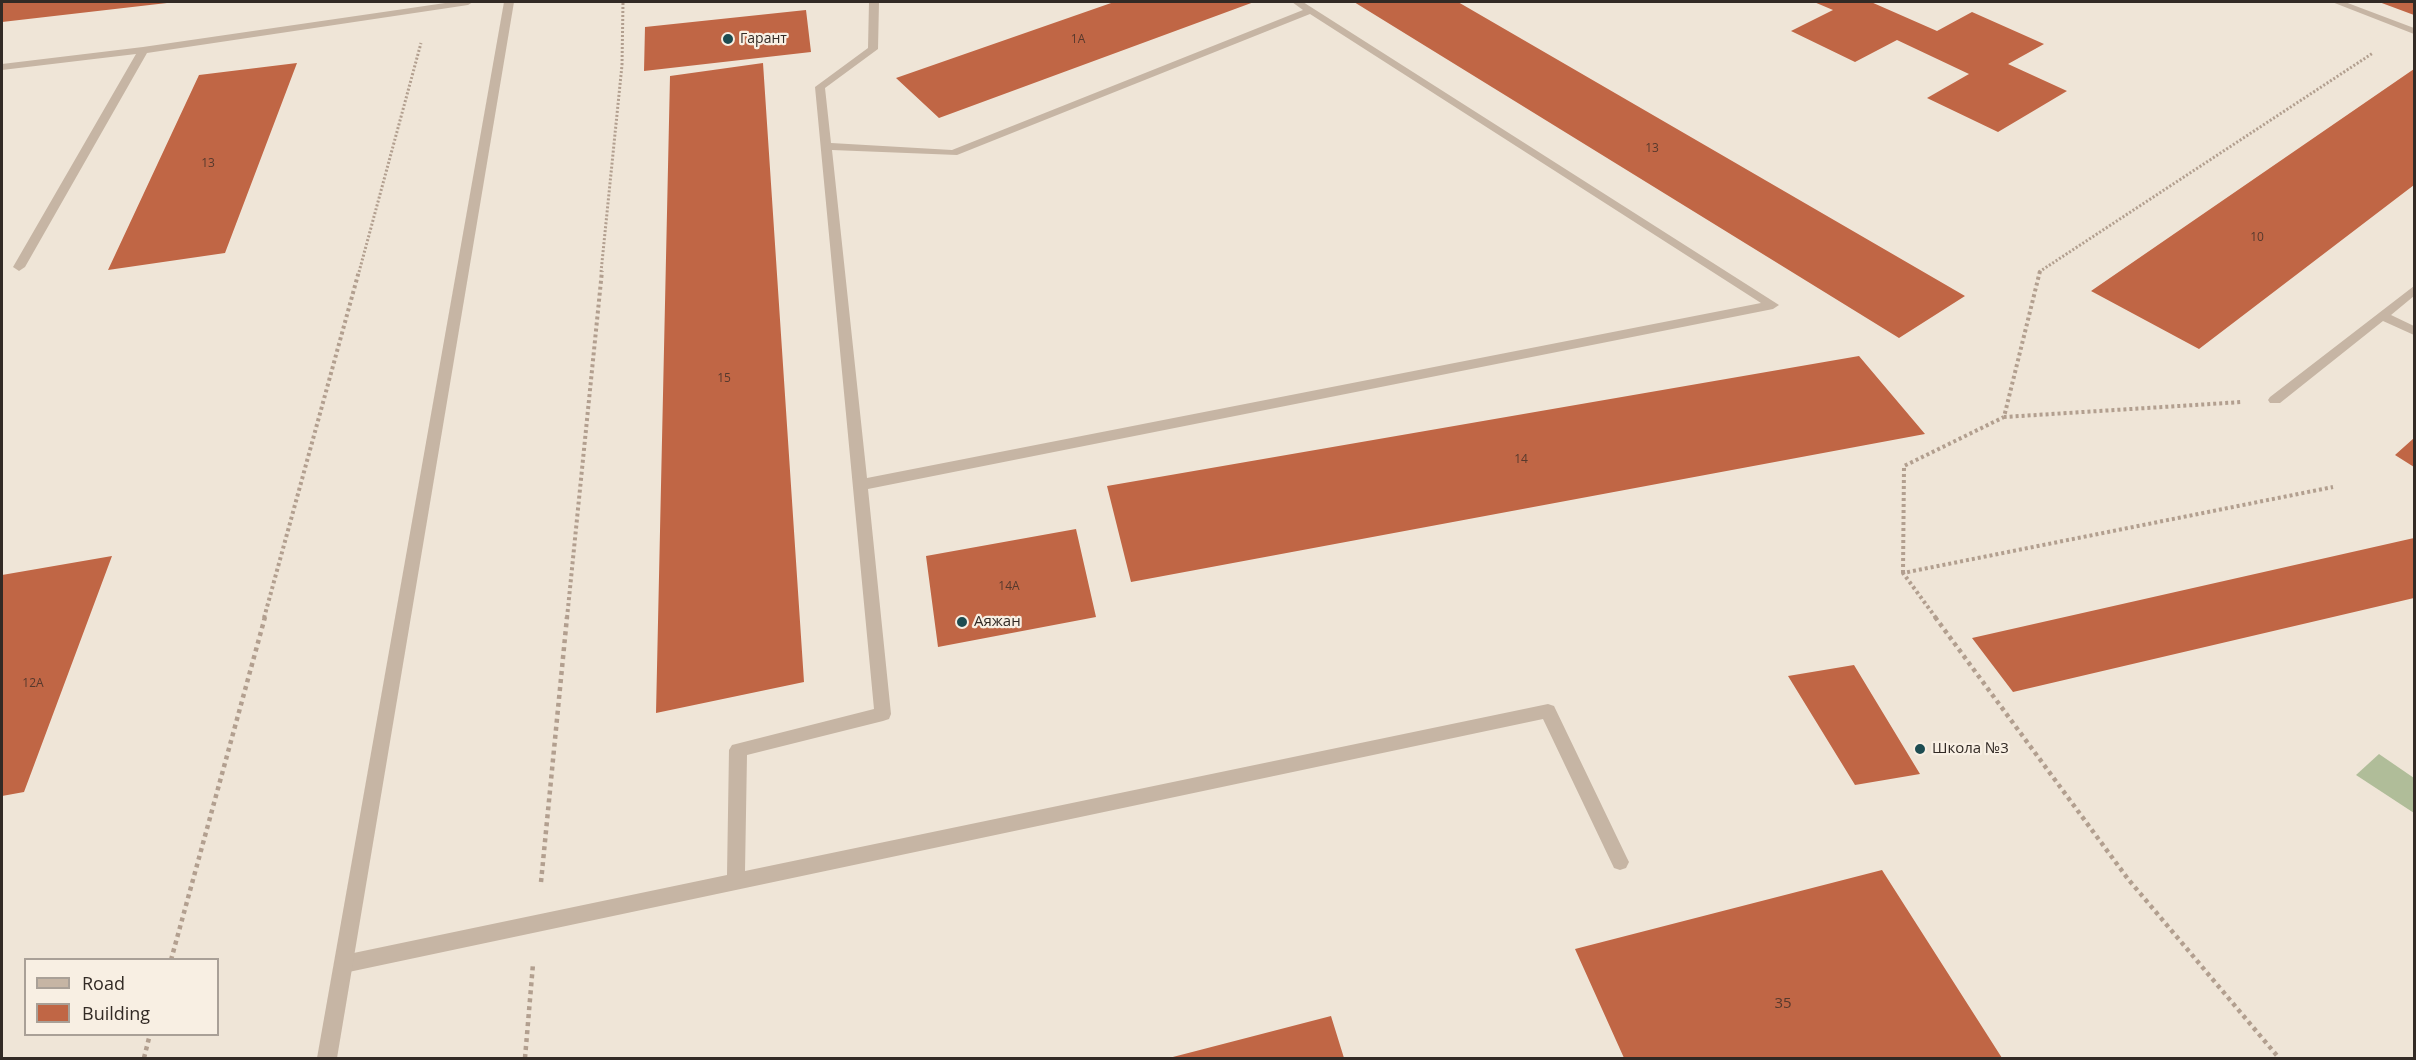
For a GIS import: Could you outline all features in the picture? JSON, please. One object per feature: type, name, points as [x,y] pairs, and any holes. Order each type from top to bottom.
[{"type":"street","points":[[2,67],[143,50],[468,2]]},
{"type":"street","points":[[327,1059],[509,2]]},
{"type":"street","points":[[736,882],[738,750],[883,714],[820,87],[873,49],[874,2]]},
{"type":"street","points":[[860,485],[1773,304],[1298,2]]},
{"type":"street","points":[[2337,2],[2412,30]]},
{"type":"street","points":[[826,146],[954,153],[1311,10]]},
{"type":"street","points":[[19,267],[143,50]]},
{"type":"street","points":[[2275,400],[2415,290]]},
{"type":"street","points":[[2382,316],[2415,332]]},
{"type":"street","points":[[344,964],[1548,711],[1620,862]]},
{"type":"path","points":[[525,1059],[620,77],[623,2]]},
{"type":"path","points":[[172,958],[430,7]]},
{"type":"path","points":[[2004,417],[2039,271],[2412,30]]},
{"type":"path","points":[[2275,400],[2004,417],[1904,466],[1903,573],[2128,879],[2279,1059]]},
{"type":"path","points":[[1903,573],[2333,487]]},
{"type":"path","points":[[144,1059],[150,1036]]},
{"type":"green space","points":[[2379,754],[2414,778],[2414,813],[2356,775]]},
{"type":"building","points":[[2,2],[167,2],[167,3],[2,22]]},
{"type":"building","points":[[1114,2],[1254,2],[939,118],[896,78]]},
{"type":"building","points":[[1354,2],[1458,2],[1965,296],[1899,338]]},
{"type":"building","points":[[1814,2],[1871,2],[1937,31],[1972,12],[2044,44],[2008,64],[2067,91],[1998,132],[1927,98],[1969,74],[1897,40],[1855,62],[1791,31],[1833,10]]},
{"type":"building","points":[[2379,2],[2414,2],[2414,15]]},
{"type":"building","points":[[806,10],[811,52],[644,71],[645,27]]},
{"type":"building","points":[[297,63],[225,253],[108,270],[199,75]]},
{"type":"building","points":[[763,63],[804,682],[656,713],[670,76]]},
{"type":"building","points":[[2414,69],[2414,185],[2199,349],[2091,291]]},
{"type":"building","points":[[1859,356],[1925,434],[1131,582],[1107,486]]},
{"type":"building","points":[[2414,438],[2414,467],[2395,455]]},
{"type":"building","points":[[1076,529],[1096,617],[938,647],[926,556]]},
{"type":"building","points":[[2414,538],[2414,598],[2013,692],[1972,638]]},
{"type":"building","points":[[112,556],[24,792],[2,796],[2,575]]},
{"type":"building","points":[[1854,665],[1920,774],[1855,785],[1788,676]]},
{"type":"building","points":[[1882,870],[2002,1058],[1624,1058],[1575,949]]},
{"type":"building","points":[[1331,1016],[1344,1058],[1169,1058]]},
{"type":"place","name":"Гарант","points":[[728,39]]},
{"type":"place","name":"Аяжан","points":[[962,622]]},
{"type":"place","name":"Школа №3","points":[[1920,749]]}]
